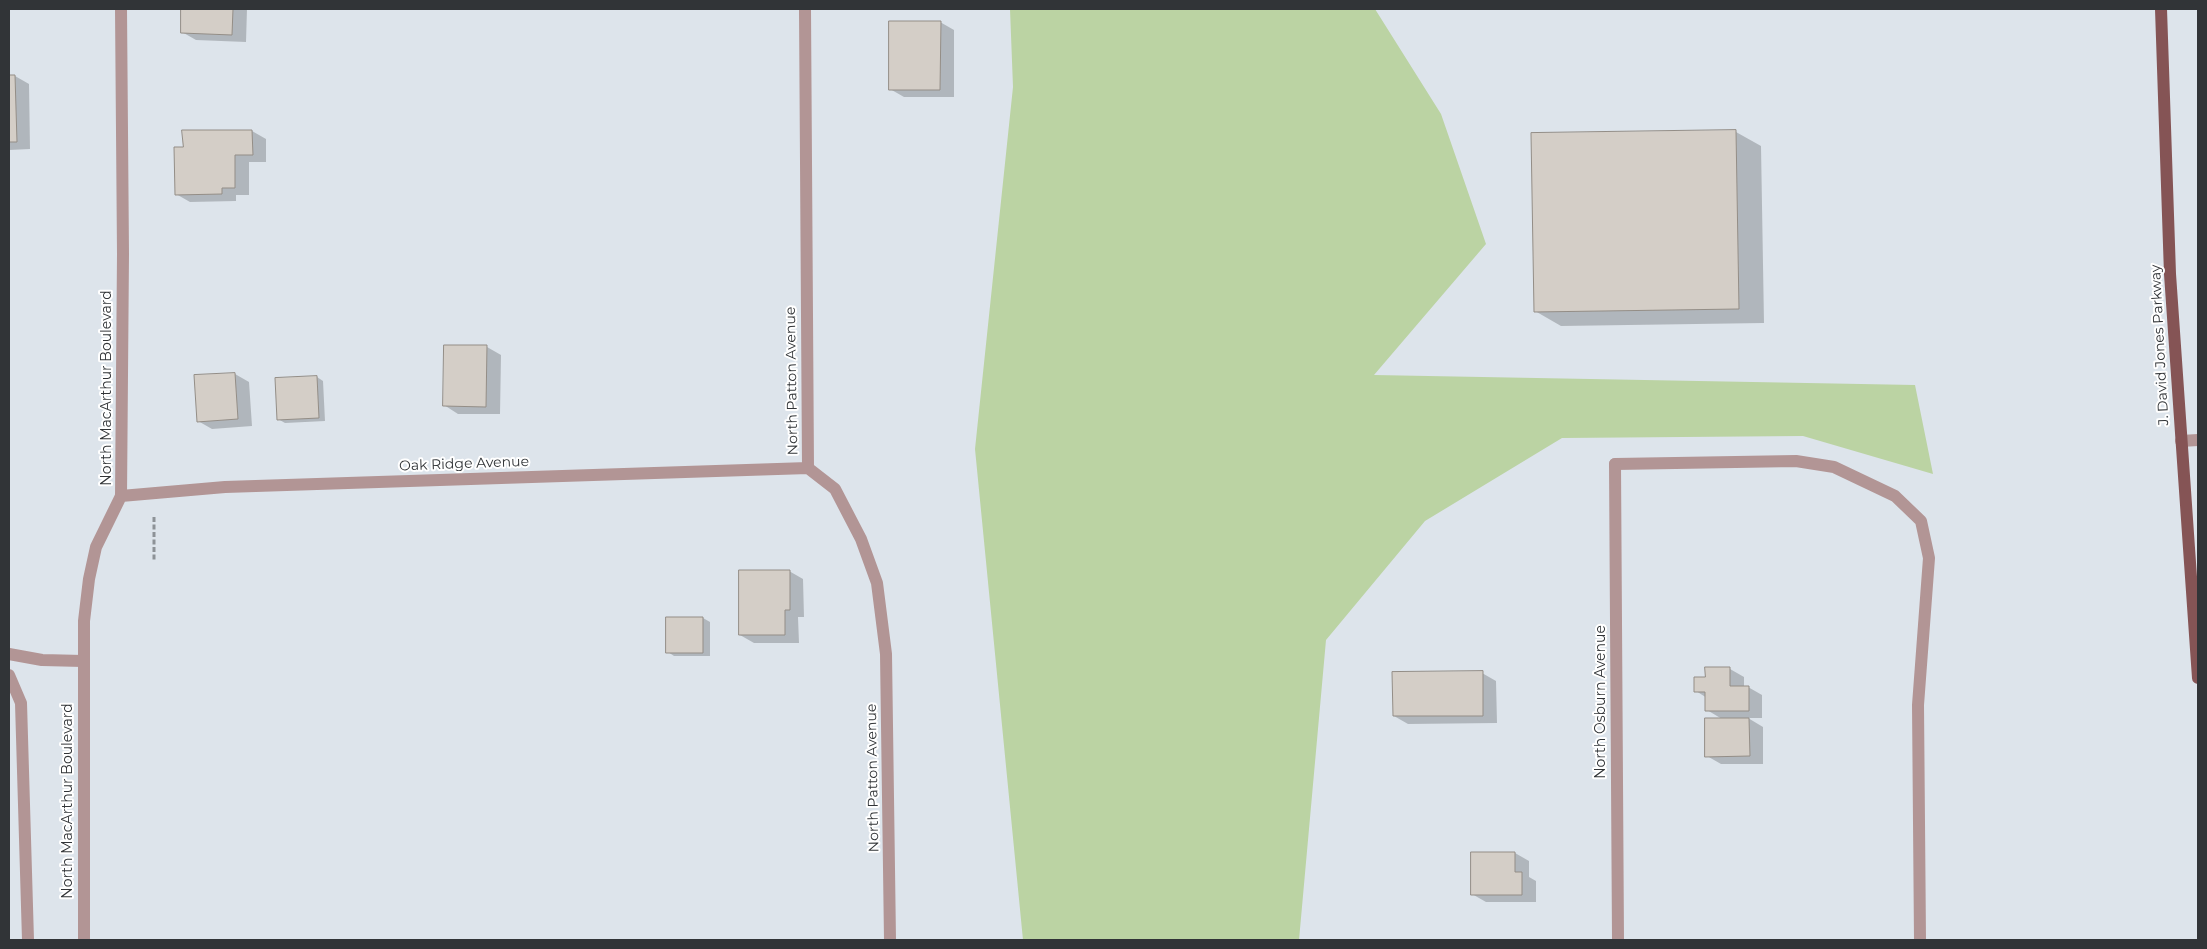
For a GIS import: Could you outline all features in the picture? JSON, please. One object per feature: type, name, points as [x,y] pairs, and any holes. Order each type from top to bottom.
[{"type":"main road","name":"J. David Jones Parkway","points":[[2161,9],[2170,274],[2198,678]]},
{"type":"street","name":"North MacArthur Boulevard","points":[[84,940],[84,621],[89,579],[96,547],[122,496],[121,9]]},
{"type":"street","name":"North Patton Avenue","points":[[805,9],[808,468],[835,490],[861,538],[877,583],[886,654],[890,940]]},
{"type":"street","points":[[2181,441],[2198,440]]},
{"type":"street","name":"North Osburn Avenue","points":[[1618,940],[1615,464],[1796,460],[1834,467],[1895,496],[1921,521],[1929,558],[1918,705],[1920,940]]},
{"type":"street","name":"Oak Ridge Avenue","points":[[122,496],[225,487],[808,468]]},
{"type":"street","points":[[9,654],[42,660],[83,661]]},
{"type":"street","points":[[9,675],[21,703],[28,940]]},
{"type":"path","points":[[154,494],[154,560]]},
{"type":"green space","points":[[1010,9],[1375,9],[1441,114],[1486,244],[1374,375],[1915,385],[1933,474],[1803,436],[1562,438],[1425,521],[1326,640],[1299,940],[1023,940],[975,449],[1013,87]]},
{"type":"building","points":[[181,9],[233,9],[232,35],[181,33]]},
{"type":"building","points":[[889,21],[941,21],[940,90],[889,90]]},
{"type":"building","points":[[9,75],[15,75],[17,142],[9,142]]},
{"type":"building","points":[[182,130],[252,130],[253,155],[235,155],[235,188],[222,188],[222,194],[175,195],[174,147],[183,147]]},
{"type":"building","points":[[1736,130],[1739,309],[1534,312],[1531,133]]},
{"type":"building","points":[[444,345],[487,345],[486,407],[443,406]]},
{"type":"building","points":[[235,373],[238,419],[197,422],[194,375]]},
{"type":"building","points":[[317,376],[319,418],[277,420],[275,378]]},
{"type":"building","points":[[739,570],[790,570],[790,610],[785,610],[785,635],[739,635]]},
{"type":"building","points":[[666,617],[703,617],[703,653],[666,653]]},
{"type":"building","points":[[1705,667],[1730,667],[1730,686],[1749,686],[1749,711],[1705,711],[1705,692],[1694,692],[1694,677],[1705,677]]},
{"type":"building","points":[[1483,671],[1483,716],[1393,716],[1392,672]]},
{"type":"building","points":[[1705,718],[1749,718],[1750,756],[1705,757]]},
{"type":"building","points":[[1471,852],[1515,852],[1515,872],[1522,872],[1522,895],[1471,895]]}]
